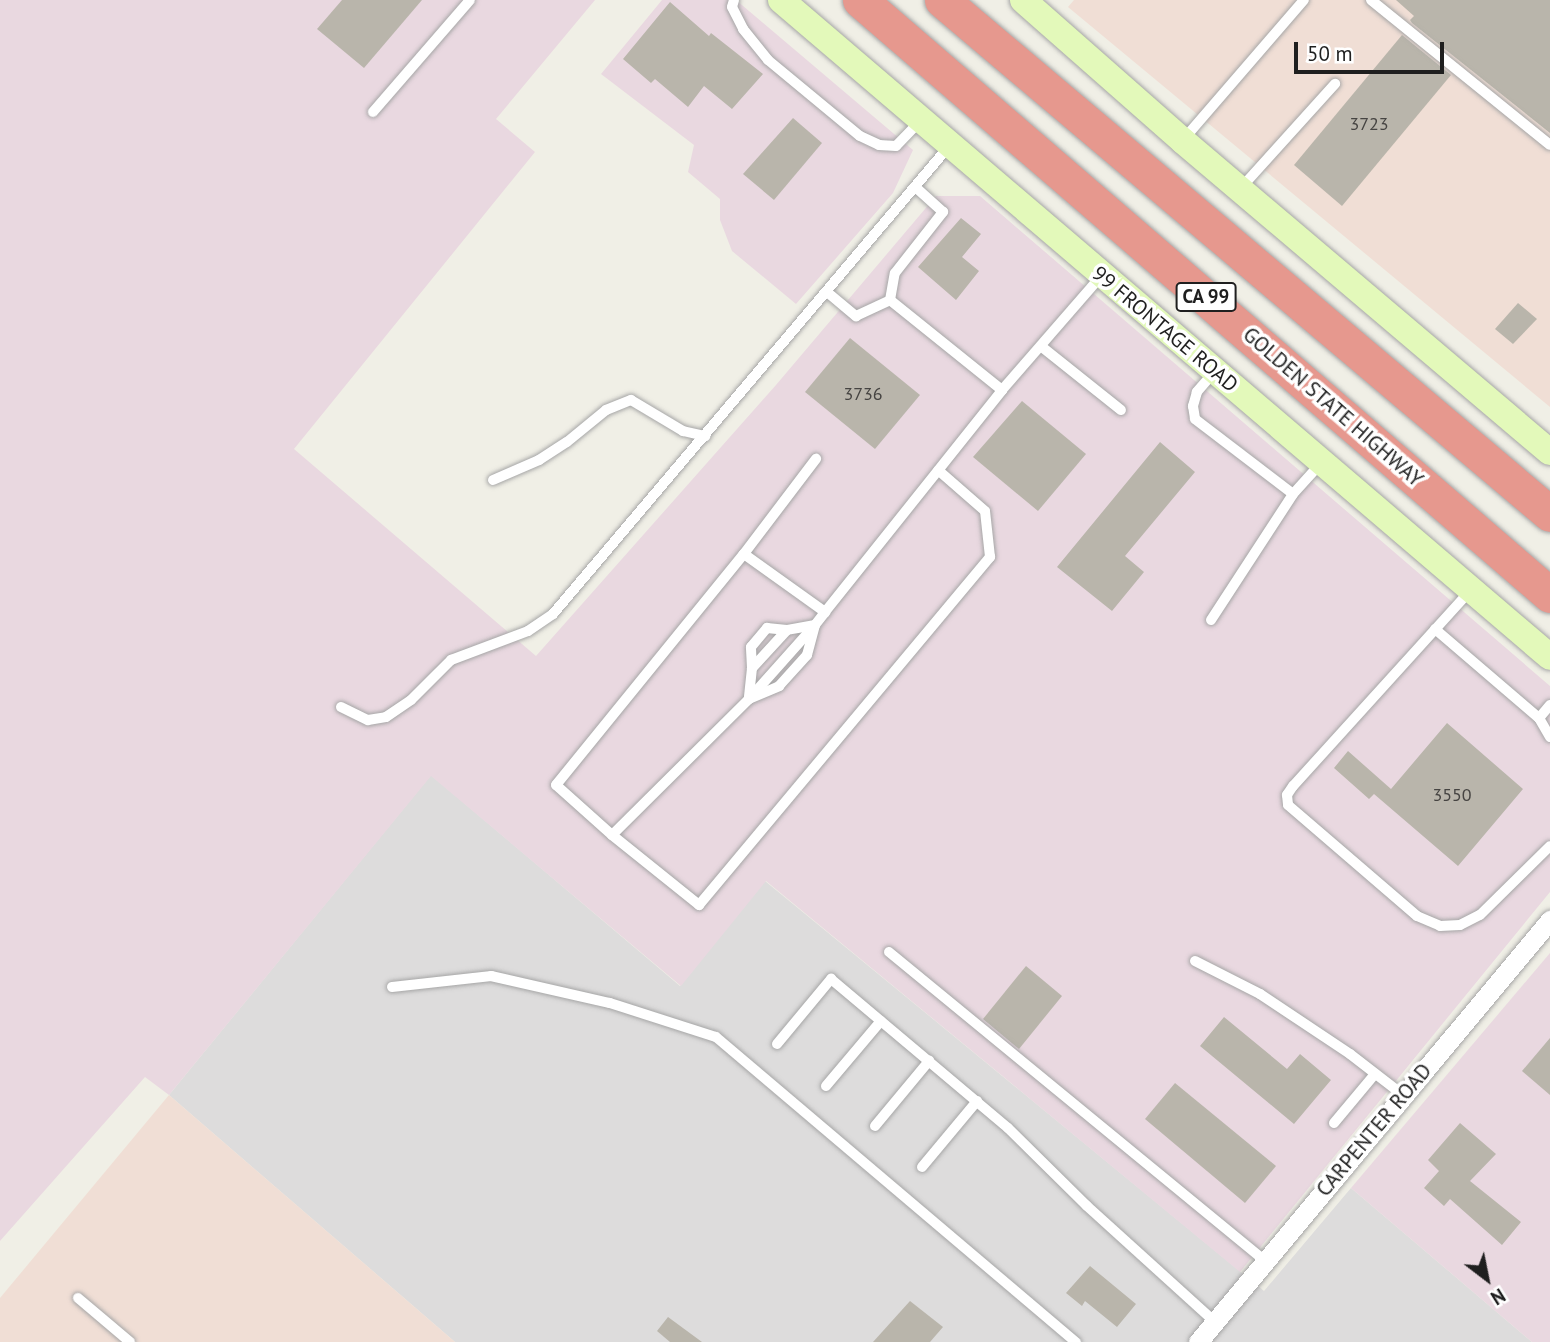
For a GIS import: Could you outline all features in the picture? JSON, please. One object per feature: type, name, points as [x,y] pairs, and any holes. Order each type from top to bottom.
[{"type":"highway","name":"GOLDEN STATE HIGHWAY","points":[[860,0],[1550,595]]},
{"type":"highway","name":"CA 99","points":[[942,0],[1550,514]]},
{"type":"street","name":"99 FRONTAGE ROAD","points":[[781,0],[1550,657]]},
{"type":"street","points":[[1024,0],[1183,141],[1550,452]]},
{"type":"street","name":"CARPENTER ROAD","points":[[1198,1342],[1550,920]]},
{"type":"lane","points":[[373,112],[470,0]]},
{"type":"lane","points":[[734,0],[732,7],[743,29],[768,60],[860,136],[879,145],[896,145],[921,120]]},
{"type":"lane","points":[[1183,141],[1304,0]]},
{"type":"lane","points":[[1371,0],[1550,145]]},
{"type":"lane","points":[[1240,189],[1335,84]]},
{"type":"lane","points":[[341,707],[368,720],[386,717],[411,700],[451,660],[528,631],[552,614],[951,145]]},
{"type":"lane","points":[[890,300],[895,273],[943,212],[915,187]]},
{"type":"lane","points":[[612,835],[749,699],[779,686],[807,654],[814,625],[1002,390],[1102,276]]},
{"type":"lane","points":[[827,292],[856,316],[890,300]]},
{"type":"lane","points":[[890,300],[1002,390]]},
{"type":"lane","points":[[1042,347],[1121,410]]},
{"type":"lane","points":[[1215,371],[1197,392],[1193,406],[1195,419],[1293,494]]},
{"type":"lane","points":[[493,480],[538,460],[567,442],[606,410],[631,400],[683,431],[705,436]]},
{"type":"lane","points":[[816,459],[743,555],[556,785],[612,835],[699,905],[990,556],[985,511],[938,470]]},
{"type":"lane","points":[[1211,620],[1293,494],[1322,462]]},
{"type":"lane","points":[[743,555],[825,612]]},
{"type":"lane","points":[[1471,590],[1293,786],[1287,795],[1288,805],[1417,916],[1440,926],[1460,925],[1480,915],[1550,846]]},
{"type":"lane","points":[[749,699],[751,647],[767,628],[787,630],[814,625]]},
{"type":"lane","points":[[1435,629],[1539,718],[1550,737]]},
{"type":"lane","points":[[752,668],[787,630]]},
{"type":"lane","points":[[1539,718],[1550,705]]},
{"type":"lane","points":[[889,952],[1265,1261]]},
{"type":"lane","points":[[1195,961],[1259,993],[1403,1095]]},
{"type":"lane","points":[[392,987],[491,976],[610,1003],[716,1037],[1076,1342]]},
{"type":"lane","points":[[777,1044],[831,979],[977,1101],[1215,1322]]},
{"type":"lane","points":[[826,1087],[881,1021]]},
{"type":"lane","points":[[875,1126],[929,1061]]},
{"type":"lane","points":[[1334,1123],[1375,1074]]},
{"type":"lane","points":[[922,1167],[977,1101]]},
{"type":"lane","points":[[78,1298],[130,1342]]},
{"type":"shaded area","points":[[0,0],[595,0],[496,119],[535,152],[294,449],[536,656],[776,385],[936,196],[980,196],[1550,686],[1550,892],[1240,1272],[766,881],[681,986],[431,776],[169,1095],[145,1077],[0,1241]]},
{"type":"shaded area","points":[[662,0],[736,0],[913,150],[893,193],[796,304],[732,251],[720,220],[720,199],[688,172],[694,145],[601,74]]},
{"type":"shaded area","points":[[1074,0],[1550,0],[1550,407],[1068,7]]},
{"type":"shaded area","points":[[431,775],[680,986],[765,881],[1264,1291],[1351,1188],[1532,1342],[455,1342],[169,1095]]},
{"type":"shaded area","points":[[1550,953],[1550,1342],[1532,1342],[1351,1188]]},
{"type":"shaded area","points":[[169,1095],[455,1342],[0,1342],[0,1298]]},
{"type":"building","points":[[342,0],[422,0],[364,68],[317,29]]},
{"type":"building","points":[[1396,0],[1550,0],[1550,133],[1412,23],[1410,20],[1414,16]]},
{"type":"building","points":[[670,2],[709,36],[711,33],[763,74],[732,109],[704,86],[688,107],[655,79],[651,83],[623,59]]},
{"type":"building","points":[[1402,35],[1451,75],[1342,206],[1294,165]]},
{"type":"building","points":[[793,118],[822,143],[774,200],[743,174]]},
{"type":"building","points":[[961,218],[981,234],[962,257],[979,271],[956,300],[918,267]]},
{"type":"building","points":[[1518,303],[1537,319],[1513,344],[1495,329]]},
{"type":"building","points":[[850,338],[920,395],[875,449],[805,392]]},
{"type":"building","points":[[1022,401],[1086,454],[1038,511],[973,457]]},
{"type":"building","points":[[1160,442],[1195,472],[1125,556],[1144,572],[1112,611],[1057,567]]},
{"type":"building","points":[[1447,723],[1523,789],[1458,866],[1374,794],[1369,799],[1334,768],[1348,751],[1391,789]]},
{"type":"building","points":[[1026,966],[1062,996],[1019,1049],[983,1019]]},
{"type":"building","points":[[1224,1017],[1287,1069],[1300,1054],[1331,1080],[1294,1124],[1200,1046]]},
{"type":"building","points":[[1550,1038],[1550,1095],[1522,1071]]},
{"type":"building","points":[[1175,1083],[1276,1166],[1245,1203],[1145,1119]]},
{"type":"building","points":[[1460,1123],[1496,1154],[1470,1181],[1521,1222],[1502,1245],[1450,1199],[1444,1206],[1424,1188],[1439,1171],[1428,1160]]},
{"type":"building","points":[[1090,1266],[1136,1304],[1117,1327],[1085,1301],[1082,1306],[1066,1293]]},
{"type":"building","points":[[910,1301],[943,1327],[930,1342],[873,1342]]},
{"type":"building","points":[[668,1317],[702,1342],[670,1342],[657,1331]]}]
